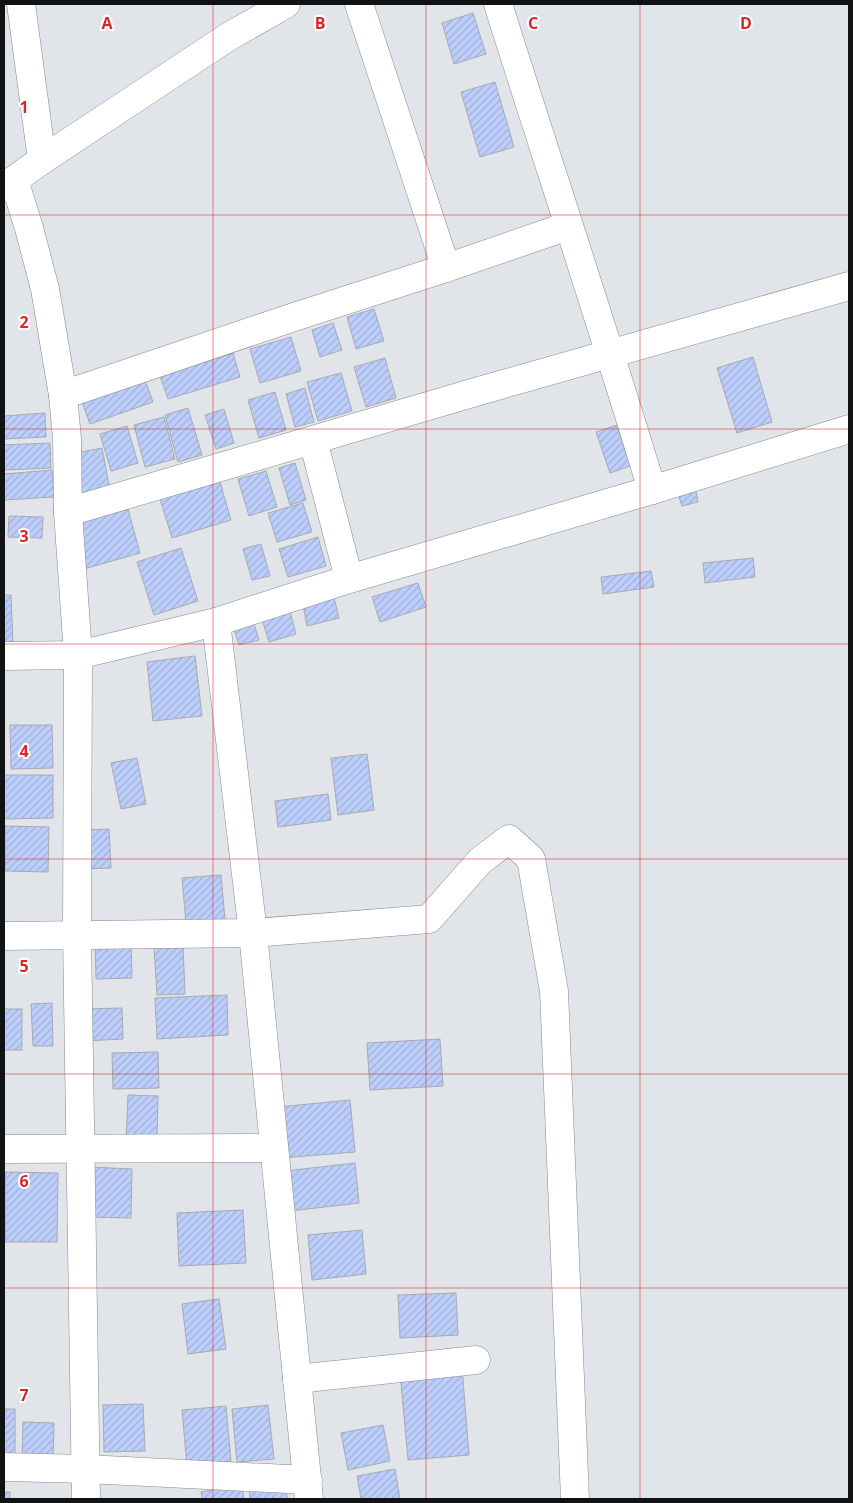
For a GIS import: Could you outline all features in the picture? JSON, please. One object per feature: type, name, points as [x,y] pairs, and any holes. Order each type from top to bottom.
[{"type":"street","points":[[21,4],[42,160]]},
{"type":"street","points":[[86,1499],[77,934],[78,655],[68,512],[67,439],[63,395],[45,289],[29,228],[9,184],[228,36],[286,4]]},
{"type":"street","points":[[359,4],[446,268]]},
{"type":"street","points":[[498,4],[652,490]]},
{"type":"street","points":[[63,395],[568,226]]},
{"type":"street","points":[[68,512],[610,353],[849,286]]},
{"type":"street","points":[[4,656],[78,655],[216,622],[349,579],[849,430]]},
{"type":"street","points":[[313,440],[349,579]]},
{"type":"street","points":[[4,1467],[86,1469],[308,1490],[252,933],[216,622]]},
{"type":"street","points":[[4,936],[252,933],[429,919],[480,861],[509,839],[531,858],[554,991],[575,1499]]},
{"type":"street","points":[[4,1149],[273,1148]]},
{"type":"street","points":[[297,1378],[476,1360]]},
{"type":"building","points":[[473,13],[486,54],[454,64],[442,23]]},
{"type":"building","points":[[495,82],[514,147],[480,157],[461,92]]},
{"type":"building","points":[[374,309],[384,341],[356,349],[347,317]]},
{"type":"building","points":[[333,323],[342,350],[320,357],[312,330]]},
{"type":"building","points":[[291,337],[301,371],[260,383],[250,349]]},
{"type":"building","points":[[233,353],[240,377],[168,399],[160,376]]},
{"type":"building","points":[[753,357],[772,422],[737,433],[717,368]]},
{"type":"building","points":[[385,358],[396,398],[366,407],[354,367]]},
{"type":"building","points":[[341,373],[352,411],[318,421],[307,382]]},
{"type":"building","points":[[145,380],[153,402],[90,424],[82,402]]},
{"type":"building","points":[[305,388],[314,422],[295,427],[286,394]]},
{"type":"building","points":[[275,392],[286,430],[259,438],[248,400]]},
{"type":"building","points":[[188,408],[202,455],[178,462],[165,415]]},
{"type":"building","points":[[224,409],[234,443],[216,449],[205,415]]},
{"type":"building","points":[[45,413],[46,437],[4,439],[4,416]]},
{"type":"building","points":[[164,417],[175,459],[145,467],[134,425]]},
{"type":"building","points":[[617,425],[630,466],[610,473],[596,432]]},
{"type":"building","points":[[127,426],[138,463],[111,471],[100,434]]},
{"type":"building","points":[[50,443],[51,468],[4,470],[4,445]]},
{"type":"building","points":[[102,448],[111,495],[79,501],[71,454]]},
{"type":"building","points":[[295,463],[306,500],[290,505],[279,468]]},
{"type":"building","points":[[52,470],[54,497],[4,500],[4,474]]},
{"type":"building","points":[[266,471],[277,507],[249,516],[238,479]]},
{"type":"building","points":[[220,482],[231,520],[172,538],[160,499]]},
{"type":"building","points":[[694,482],[698,502],[682,506],[675,485]]},
{"type":"building","points":[[303,503],[312,532],[277,542],[268,513]]},
{"type":"building","points":[[128,509],[140,553],[84,569],[72,525]]},
{"type":"building","points":[[9,516],[43,517],[42,538],[8,537]]},
{"type":"building","points":[[318,537],[326,566],[288,577],[279,549]]},
{"type":"building","points":[[261,544],[270,576],[252,580],[243,549]]},
{"type":"building","points":[[181,548],[198,601],[154,615],[137,562]]},
{"type":"building","points":[[753,558],[755,577],[705,583],[703,563]]},
{"type":"building","points":[[651,571],[654,587],[603,594],[601,577]]},
{"type":"building","points":[[418,583],[426,607],[380,622],[372,597]]},
{"type":"building","points":[[4,595],[11,595],[13,645],[4,645]]},
{"type":"building","points":[[334,598],[339,618],[307,626],[303,605]]},
{"type":"building","points":[[289,608],[296,634],[269,642],[261,616]]},
{"type":"building","points":[[251,614],[259,640],[239,645],[231,620]]},
{"type":"building","points":[[195,656],[202,716],[153,721],[147,662]]},
{"type":"building","points":[[10,725],[52,725],[53,768],[11,769]]},
{"type":"building","points":[[367,754],[374,810],[338,815],[331,758]]},
{"type":"building","points":[[137,758],[146,804],[121,809],[111,763]]},
{"type":"building","points":[[4,775],[53,775],[53,818],[4,819]]},
{"type":"building","points":[[328,794],[331,820],[278,827],[275,801]]},
{"type":"building","points":[[5,826],[49,827],[48,872],[5,871]]},
{"type":"building","points":[[109,829],[111,868],[81,869],[79,830]]},
{"type":"building","points":[[221,875],[225,920],[186,923],[182,878]]},
{"type":"building","points":[[95,941],[131,941],[132,978],[96,979]]},
{"type":"building","points":[[183,947],[185,994],[157,995],[154,948]]},
{"type":"building","points":[[227,995],[228,1035],[157,1039],[155,998]]},
{"type":"building","points":[[52,1003],[53,1046],[33,1046],[31,1004]]},
{"type":"building","points":[[122,1008],[123,1039],[84,1041],[82,1009]]},
{"type":"building","points":[[4,1009],[22,1009],[22,1050],[4,1050]]},
{"type":"building","points":[[440,1039],[443,1086],[370,1090],[367,1043]]},
{"type":"building","points":[[158,1052],[159,1088],[113,1089],[112,1053]]},
{"type":"building","points":[[128,1095],[158,1096],[157,1140],[126,1139]]},
{"type":"building","points":[[350,1100],[355,1152],[283,1158],[278,1107]]},
{"type":"building","points":[[355,1163],[359,1203],[290,1211],[285,1171]]},
{"type":"building","points":[[88,1167],[132,1169],[131,1218],[86,1217]]},
{"type":"building","points":[[5,1172],[58,1173],[57,1242],[5,1242]]},
{"type":"building","points":[[243,1210],[246,1263],[179,1266],[177,1213]]},
{"type":"building","points":[[362,1230],[366,1274],[312,1280],[308,1235]]},
{"type":"building","points":[[456,1293],[458,1335],[400,1338],[398,1295]]},
{"type":"building","points":[[219,1299],[226,1349],[188,1354],[182,1304]]},
{"type":"building","points":[[462,1367],[469,1455],[408,1460],[400,1372]]},
{"type":"building","points":[[143,1404],[145,1451],[104,1452],[103,1405]]},
{"type":"building","points":[[268,1405],[274,1459],[237,1462],[232,1409]]},
{"type":"building","points":[[226,1406],[231,1462],[187,1466],[182,1410]]},
{"type":"building","points":[[4,1409],[15,1409],[15,1457],[4,1457]]},
{"type":"building","points":[[23,1422],[54,1423],[53,1460],[22,1459]]},
{"type":"building","points":[[383,1425],[390,1461],[348,1470],[341,1433]]},
{"type":"building","points":[[395,1469],[400,1499],[361,1499],[357,1476]]},
{"type":"building","points":[[286,1483],[287,1499],[250,1499],[249,1487]]},
{"type":"building","points":[[242,1486],[244,1499],[202,1499],[201,1492]]},
{"type":"building","points":[[4,1492],[10,1492],[10,1499],[4,1499]]}]
